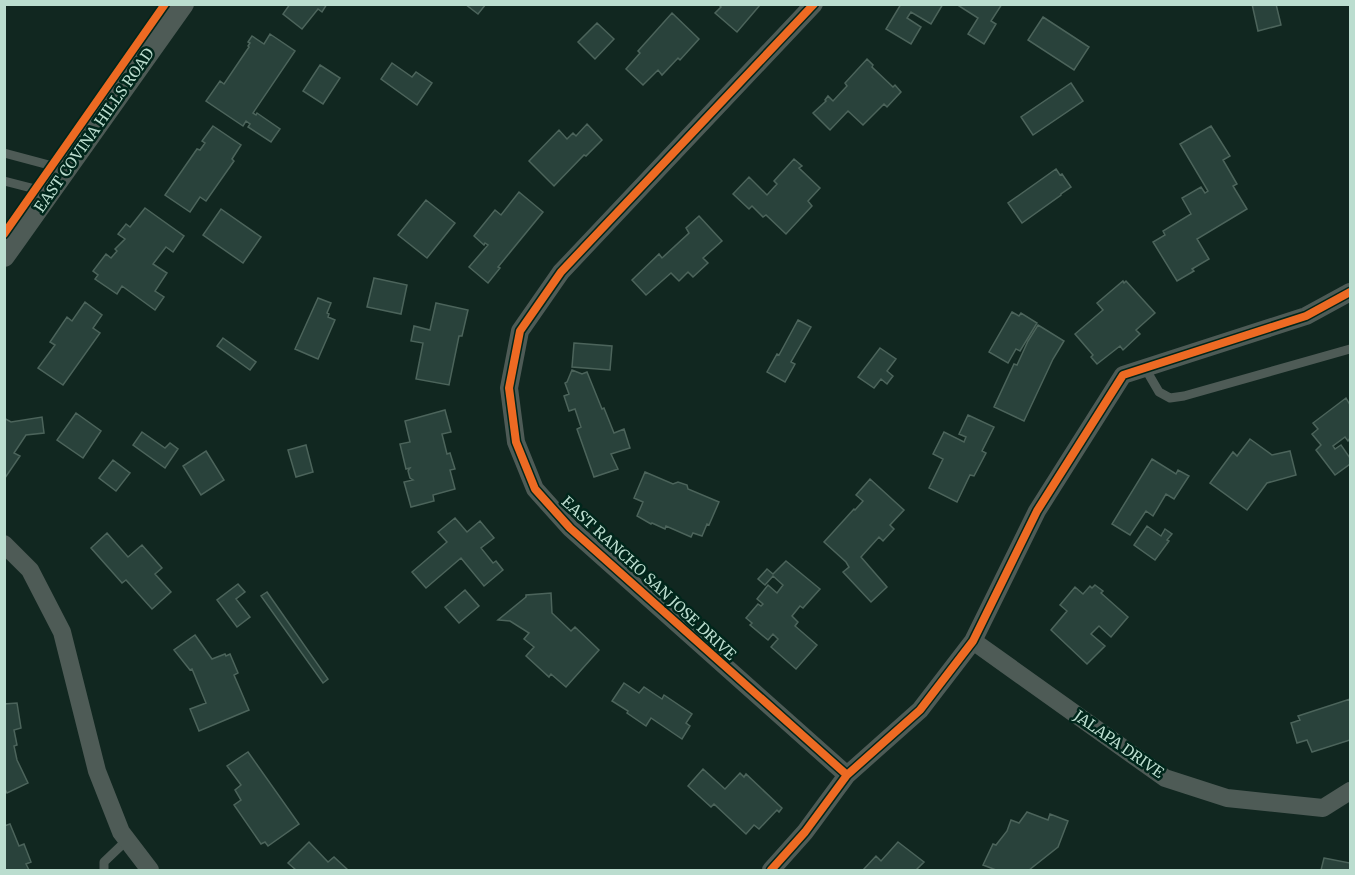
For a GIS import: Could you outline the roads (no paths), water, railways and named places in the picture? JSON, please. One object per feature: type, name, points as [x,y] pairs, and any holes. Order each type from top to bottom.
[{"type":"street","name":"EAST COVINA HILLS ROAD","points":[[4,256],[183,4]]},
{"type":"street","name":"EAST RANCHO SAN JOSE DRIVE","points":[[814,4],[561,272],[520,331],[509,388],[516,442],[535,489],[570,528],[847,775]]},
{"type":"street","points":[[771,870],[805,832],[847,775],[920,710],[973,641],[1037,511],[1123,375],[1306,316],[1350,292]]},
{"type":"street","points":[[4,544],[30,570],[62,632],[97,771],[122,832],[150,870]]},
{"type":"street","name":"JALAPA DRIVE","points":[[973,641],[1165,778],[1227,798],[1323,808],[1350,791]]},
{"type":"lane","points":[[4,153],[66,169]]},
{"type":"lane","points":[[4,181],[49,193]]},
{"type":"lane","points":[[1144,368],[1159,392],[1170,398],[1350,349]]},
{"type":"lane","points":[[104,870],[104,862],[127,840]]}]
